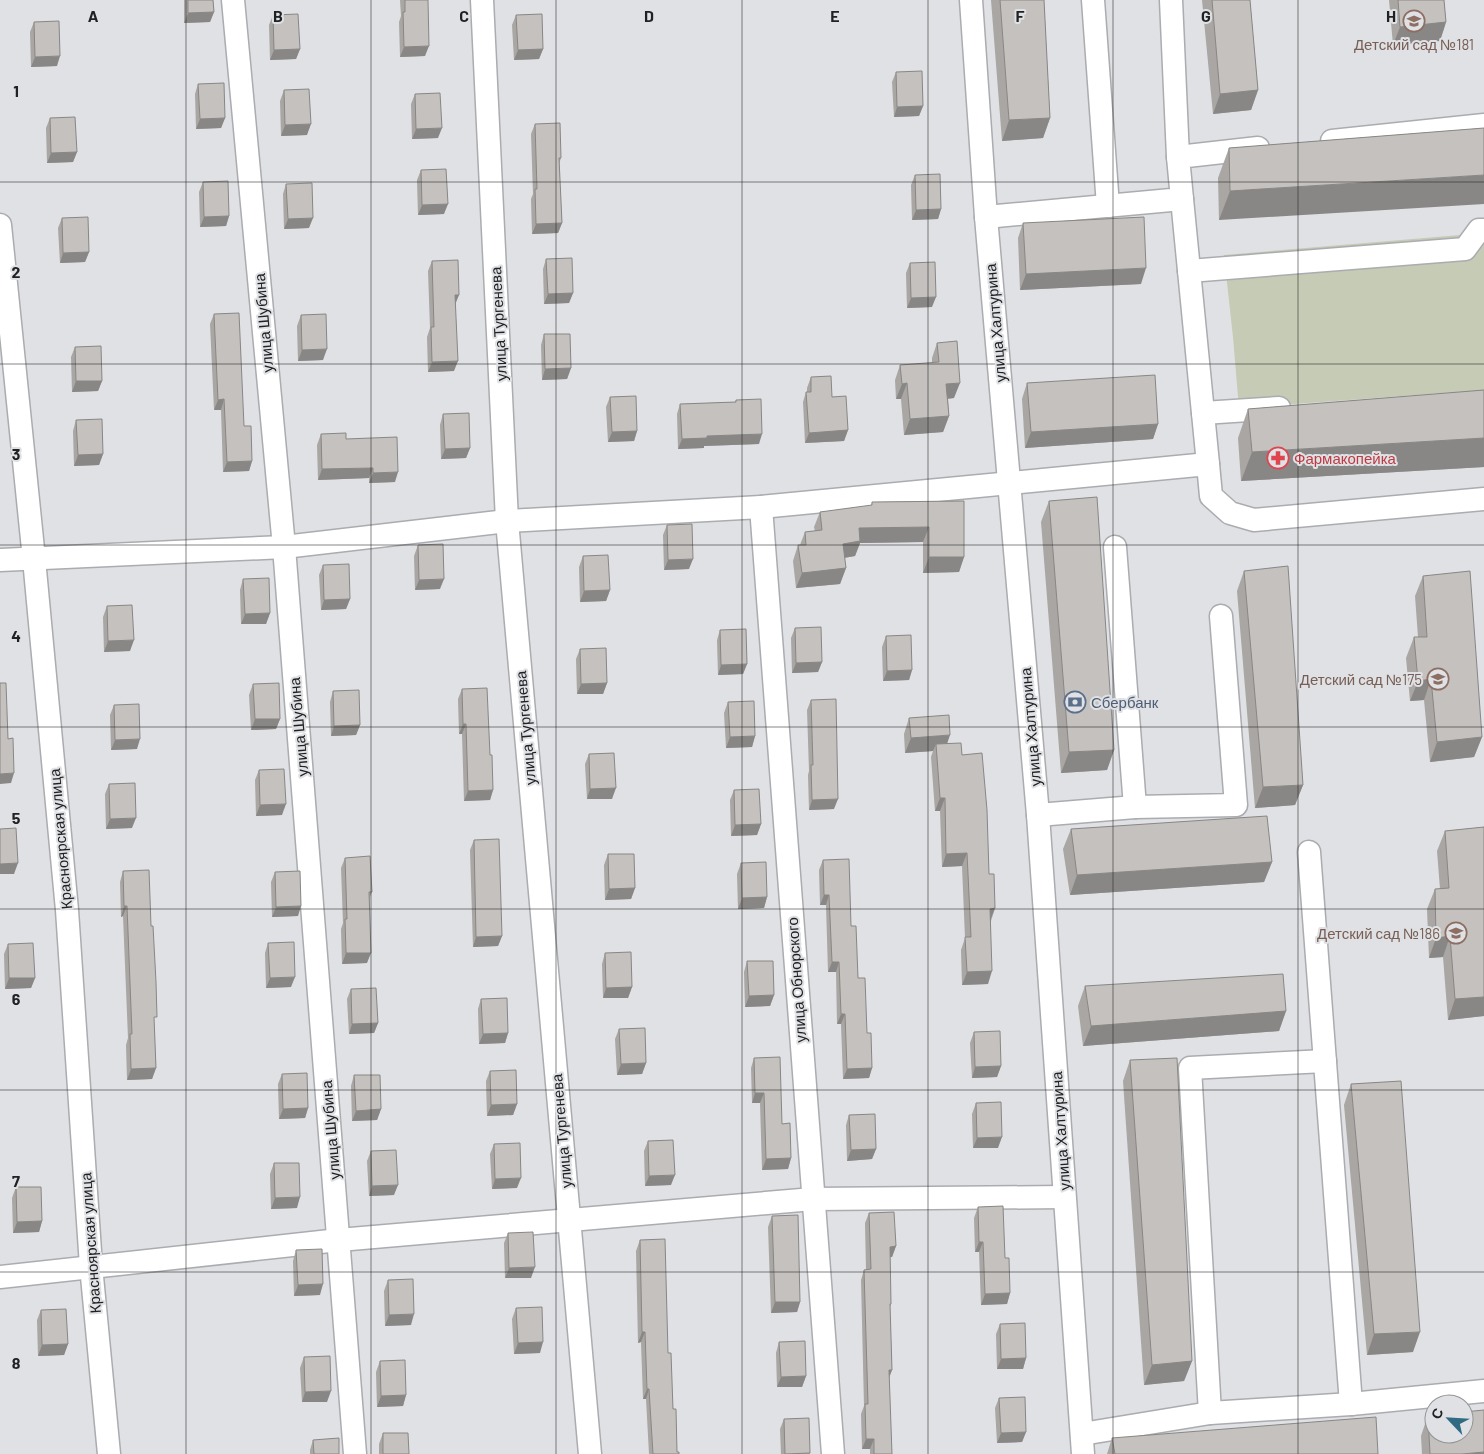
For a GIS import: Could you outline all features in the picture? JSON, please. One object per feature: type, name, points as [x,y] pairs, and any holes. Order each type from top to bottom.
[{"type":"street","name":"улица Шубина","points":[[233,0],[284,548],[355,1454]]},
{"type":"street","name":"улица Тургенева","points":[[482,0],[507,521],[590,1454]]},
{"type":"street","name":"улица Халтурина","points":[[971,0],[986,218],[1038,815],[1082,1444]]},
{"type":"street","points":[[1093,0],[1108,206]]},
{"type":"street","points":[[1171,0],[1178,157],[1211,496],[1230,513],[1254,520],[1484,499]]},
{"type":"street","points":[[1316,142],[1484,125]]},
{"type":"street","points":[[1178,157],[1277,146]]},
{"type":"street","points":[[986,218],[1182,199]]},
{"type":"street","name":"Красноярская улица","points":[[0,225],[67,910],[91,1266],[109,1454]]},
{"type":"street","points":[[1189,271],[1465,249],[1479,230],[1484,230]]},
{"type":"street","points":[[1203,413],[1300,406]]},
{"type":"street","points":[[0,560],[284,548],[507,521],[761,507],[1208,464]]},
{"type":"street","name":"улица Обнорского","points":[[761,507],[833,1454]]},
{"type":"street","points":[[1115,547],[1135,807]]},
{"type":"street","points":[[1038,815],[1135,807],[1236,805],[1221,616]]},
{"type":"street","points":[[1309,852],[1351,1404]]},
{"type":"street","points":[[1210,1413],[1190,1068],[1325,1061]]},
{"type":"street","points":[[0,1276],[339,1240],[813,1199],[1064,1197]]},
{"type":"street","points":[[1082,1444],[1210,1413],[1351,1404],[1484,1391]]},
{"type":"green space","points":[[1484,233],[1484,390],[1239,408],[1224,255]]},
{"type":"building","points":[[188,0],[213,0],[214,12],[188,13]]},
{"type":"building","points":[[405,0],[428,0],[429,46],[404,47],[403,12],[405,12]]},
{"type":"building","points":[[1000,0],[1044,0],[1050,118],[1009,120]]},
{"type":"building","points":[[1212,0],[1250,0],[1258,90],[1220,94]]},
{"type":"building","points":[[1398,0],[1444,0],[1446,22],[1400,27]]},
{"type":"building","points":[[298,14],[300,49],[274,50],[273,15]]},
{"type":"building","points":[[542,14],[543,49],[518,50],[516,15]]},
{"type":"building","points":[[59,21],[60,56],[35,57],[34,22]]},
{"type":"building","points":[[922,71],[923,106],[897,107],[896,72]]},
{"type":"building","points":[[224,83],[225,118],[200,119],[198,84]]},
{"type":"building","points":[[309,89],[311,124],[285,125],[284,90]]},
{"type":"building","points":[[440,93],[442,128],[416,129],[415,94]]},
{"type":"building","points":[[75,117],[77,152],[51,153],[50,118]]},
{"type":"building","points":[[560,123],[561,158],[559,158],[562,223],[536,224],[535,124]]},
{"type":"building","points":[[1484,128],[1484,175],[1230,191],[1229,148]]},
{"type":"building","points":[[446,169],[448,204],[422,205],[421,170]]},
{"type":"building","points":[[940,174],[941,209],[916,210],[915,175]]},
{"type":"building","points":[[228,181],[229,216],[204,217],[203,182]]},
{"type":"building","points":[[312,183],[313,218],[288,219],[286,184]]},
{"type":"building","points":[[88,217],[89,252],[63,253],[62,218]]},
{"type":"building","points":[[1144,217],[1146,268],[1026,274],[1023,223]]},
{"type":"building","points":[[572,258],[573,293],[548,294],[546,259]]},
{"type":"building","points":[[458,260],[459,295],[455,295],[458,361],[432,362],[431,327],[434,327],[432,261]]},
{"type":"building","points":[[935,262],[936,297],[911,298],[910,263]]},
{"type":"building","points":[[239,313],[244,426],[251,426],[252,461],[227,462],[224,399],[218,400],[214,314]]},
{"type":"building","points":[[326,314],[327,349],[302,350],[301,315]]},
{"type":"building","points":[[544,334],[570,334],[571,368],[545,369]]},
{"type":"building","points":[[957,341],[960,383],[946,384],[949,416],[910,419],[907,383],[902,384],[900,365],[939,362],[937,343]]},
{"type":"building","points":[[101,346],[102,381],[76,381],[75,347]]},
{"type":"building","points":[[1155,375],[1158,424],[1031,432],[1027,383]]},
{"type":"building","points":[[831,376],[832,397],[846,396],[848,430],[809,433],[806,392],[811,392],[811,377]]},
{"type":"building","points":[[1484,390],[1484,438],[1252,452],[1248,409]]},
{"type":"building","points":[[636,396],[637,431],[612,432],[610,397]]},
{"type":"building","points":[[761,399],[762,434],[682,439],[680,404]]},
{"type":"building","points":[[469,413],[470,448],[445,449],[443,414]]},
{"type":"building","points":[[102,419],[103,454],[78,455],[76,420]]},
{"type":"building","points":[[346,433],[346,439],[397,437],[398,472],[373,473],[373,468],[322,469],[321,434]]},
{"type":"building","points":[[1097,497],[1114,750],[1069,752],[1049,501]]},
{"type":"building","points":[[964,501],[964,557],[929,557],[929,527],[859,528],[860,541],[843,544],[846,568],[802,573],[798,545],[806,545],[805,532],[822,530],[820,512],[872,505],[872,502]]},
{"type":"building","points":[[692,524],[693,559],[668,560],[667,525]]},
{"type":"building","points":[[443,544],[444,579],[419,580],[418,545]]},
{"type":"building","points":[[608,555],[610,590],[584,591],[583,556]]},
{"type":"building","points":[[349,564],[350,599],[324,600],[323,565]]},
{"type":"building","points":[[1288,566],[1303,785],[1263,787],[1244,571]]},
{"type":"building","name":"Детский сад №175","points":[[1470,571],[1482,737],[1437,742],[1431,679],[1418,681],[1414,637],[1427,637],[1423,576]]},
{"type":"building","points":[[269,578],[270,613],[245,614],[243,579]]},
{"type":"building","points":[[132,605],[134,640],[108,641],[107,606]]},
{"type":"building","points":[[821,627],[822,662],[796,663],[795,628]]},
{"type":"building","points":[[746,629],[747,664],[721,665],[720,630]]},
{"type":"building","points":[[911,635],[912,670],[887,671],[886,636]]},
{"type":"building","points":[[606,648],[607,683],[581,684],[580,649]]},
{"type":"building","points":[[0,683],[6,683],[8,739],[13,738],[14,773],[0,774]]},
{"type":"building","points":[[279,683],[280,719],[255,719],[253,684]]},
{"type":"building","points":[[487,688],[493,790],[468,791],[466,724],[463,724],[462,689]]},
{"type":"building","points":[[359,690],[360,725],[334,726],[333,691]]},
{"type":"building","points":[[836,699],[838,799],[812,800],[811,700]]},
{"type":"building","points":[[754,701],[755,736],[730,737],[728,702]]},
{"type":"building","points":[[139,704],[140,739],[115,740],[114,705]]},
{"type":"building","points":[[949,715],[950,735],[911,738],[909,718]]},
{"type":"building","points":[[961,743],[962,755],[982,753],[987,810],[989,874],[994,874],[995,908],[990,909],[992,971],[967,972],[965,937],[971,937],[967,853],[946,854],[945,798],[940,798],[936,744]]},
{"type":"building","points":[[614,753],[616,788],[590,789],[589,754]]},
{"type":"building","points":[[284,769],[286,804],[260,805],[259,770]]},
{"type":"building","points":[[135,783],[136,818],[110,819],[109,784]]},
{"type":"building","points":[[759,789],[761,824],[735,825],[734,790]]},
{"type":"building","points":[[1267,816],[1272,862],[1077,875],[1071,829]]},
{"type":"building","name":"Детский сад №186","points":[[1484,827],[1484,997],[1455,999],[1450,936],[1436,938],[1435,889],[1449,888],[1445,831]]},
{"type":"building","points":[[16,828],[18,863],[0,864],[0,829]]},
{"type":"building","points":[[499,839],[502,936],[476,937],[474,840]]},
{"type":"building","points":[[608,854],[634,854],[635,888],[609,889]]},
{"type":"building","points":[[370,856],[372,892],[369,892],[371,953],[346,953],[345,858]]},
{"type":"building","points":[[849,859],[851,926],[856,926],[858,978],[865,978],[867,1033],[871,1033],[872,1068],[847,1069],[845,1014],[841,1014],[839,962],[832,962],[829,895],[824,895],[823,860]]},
{"type":"building","points":[[766,862],[767,897],[742,898],[741,863]]},
{"type":"building","points":[[149,870],[156,982],[157,1017],[154,1017],[156,1068],[131,1069],[130,1034],[132,1034],[127,906],[124,906],[123,871]]},
{"type":"building","points":[[300,871],[301,906],[276,907],[275,872]]},
{"type":"building","points":[[294,942],[295,977],[270,978],[268,943]]},
{"type":"building","points":[[33,943],[35,978],[9,978],[8,944]]},
{"type":"building","points":[[631,952],[632,987],[606,988],[605,953]]},
{"type":"building","points":[[747,961],[773,961],[774,995],[749,996]]},
{"type":"building","points":[[1283,974],[1286,1011],[1091,1026],[1085,986]]},
{"type":"building","points":[[376,988],[378,1023],[352,1024],[351,989]]},
{"type":"building","points":[[507,998],[508,1033],[483,1034],[481,999]]},
{"type":"building","points":[[645,1028],[646,1063],[621,1064],[619,1029]]},
{"type":"building","points":[[1000,1031],[1001,1066],[975,1067],[974,1032]]},
{"type":"building","points":[[780,1057],[782,1124],[790,1123],[791,1158],[766,1159],[764,1093],[755,1093],[754,1058]]},
{"type":"building","points":[[1177,1058],[1192,1361],[1152,1365],[1130,1060]]},
{"type":"building","points":[[516,1070],[517,1104],[491,1105],[490,1071]]},
{"type":"building","points":[[307,1073],[308,1108],[283,1109],[282,1074]]},
{"type":"building","points":[[354,1075],[380,1075],[381,1109],[356,1111]]},
{"type":"building","points":[[1401,1081],[1420,1332],[1374,1334],[1351,1084]]},
{"type":"building","points":[[1001,1102],[1002,1137],[977,1138],[976,1103]]},
{"type":"building","points":[[875,1114],[876,1149],[851,1150],[849,1115]]},
{"type":"building","points":[[673,1140],[675,1175],[649,1176],[648,1141]]},
{"type":"building","points":[[520,1143],[521,1178],[495,1179],[494,1144]]},
{"type":"building","points":[[396,1150],[398,1185],[372,1186],[371,1151]]},
{"type":"building","points":[[274,1163],[299,1163],[300,1197],[275,1198]]},
{"type":"building","points":[[16,1187],[41,1187],[42,1221],[17,1222]]},
{"type":"building","points":[[1003,1206],[1005,1258],[1009,1258],[1010,1293],[985,1294],[983,1242],[979,1242],[978,1207]]},
{"type":"building","points":[[894,1212],[896,1246],[890,1247],[892,1370],[889,1370],[892,1454],[874,1454],[874,1439],[866,1439],[865,1404],[868,1404],[864,1270],[871,1269],[869,1213]]},
{"type":"building","points":[[798,1215],[800,1302],[775,1302],[772,1216]]},
{"type":"building","points":[[533,1232],[535,1267],[509,1268],[508,1233]]},
{"type":"building","points":[[665,1239],[668,1353],[671,1353],[673,1409],[676,1409],[677,1452],[679,1454],[653,1454],[649,1389],[647,1389],[645,1332],[642,1332],[640,1240]]},
{"type":"building","points":[[322,1249],[323,1284],[298,1285],[296,1250]]},
{"type":"building","points":[[413,1279],[414,1314],[389,1315],[388,1280]]},
{"type":"building","points":[[542,1307],[543,1342],[518,1343],[516,1308]]},
{"type":"building","points":[[66,1309],[68,1344],[42,1345],[41,1310]]},
{"type":"building","points":[[1025,1323],[1026,1358],[1001,1359],[1000,1324]]},
{"type":"building","points":[[805,1341],[806,1376],[781,1377],[779,1342]]},
{"type":"building","points":[[330,1356],[331,1391],[305,1392],[304,1357]]},
{"type":"building","points":[[405,1360],[406,1395],[381,1396],[380,1361]]},
{"type":"building","points":[[1025,1397],[1026,1432],[1001,1433],[999,1398]]},
{"type":"building","points":[[1484,1410],[1484,1452],[1430,1454],[1429,1444],[1474,1444],[1474,1411]]},
{"type":"building","points":[[1376,1417],[1378,1454],[1115,1454],[1112,1438]]},
{"type":"building","points":[[809,1418],[810,1453],[785,1454],[784,1419]]},
{"type":"building","points":[[383,1433],[408,1433],[409,1454],[383,1454]]},
{"type":"building","points":[[339,1438],[339,1454],[314,1454],[313,1440]]},
{"type":"place","name":"Детский сад №181","points":[[1414,21]]},
{"type":"place","name":"Фармакопейка","points":[[1278,458]]},
{"type":"place","name":"Детский сад №175","points":[[1438,679]]},
{"type":"place","name":"Сбербанк","points":[[1075,702]]},
{"type":"place","name":"Детский сад №186","points":[[1456,933]]}]
